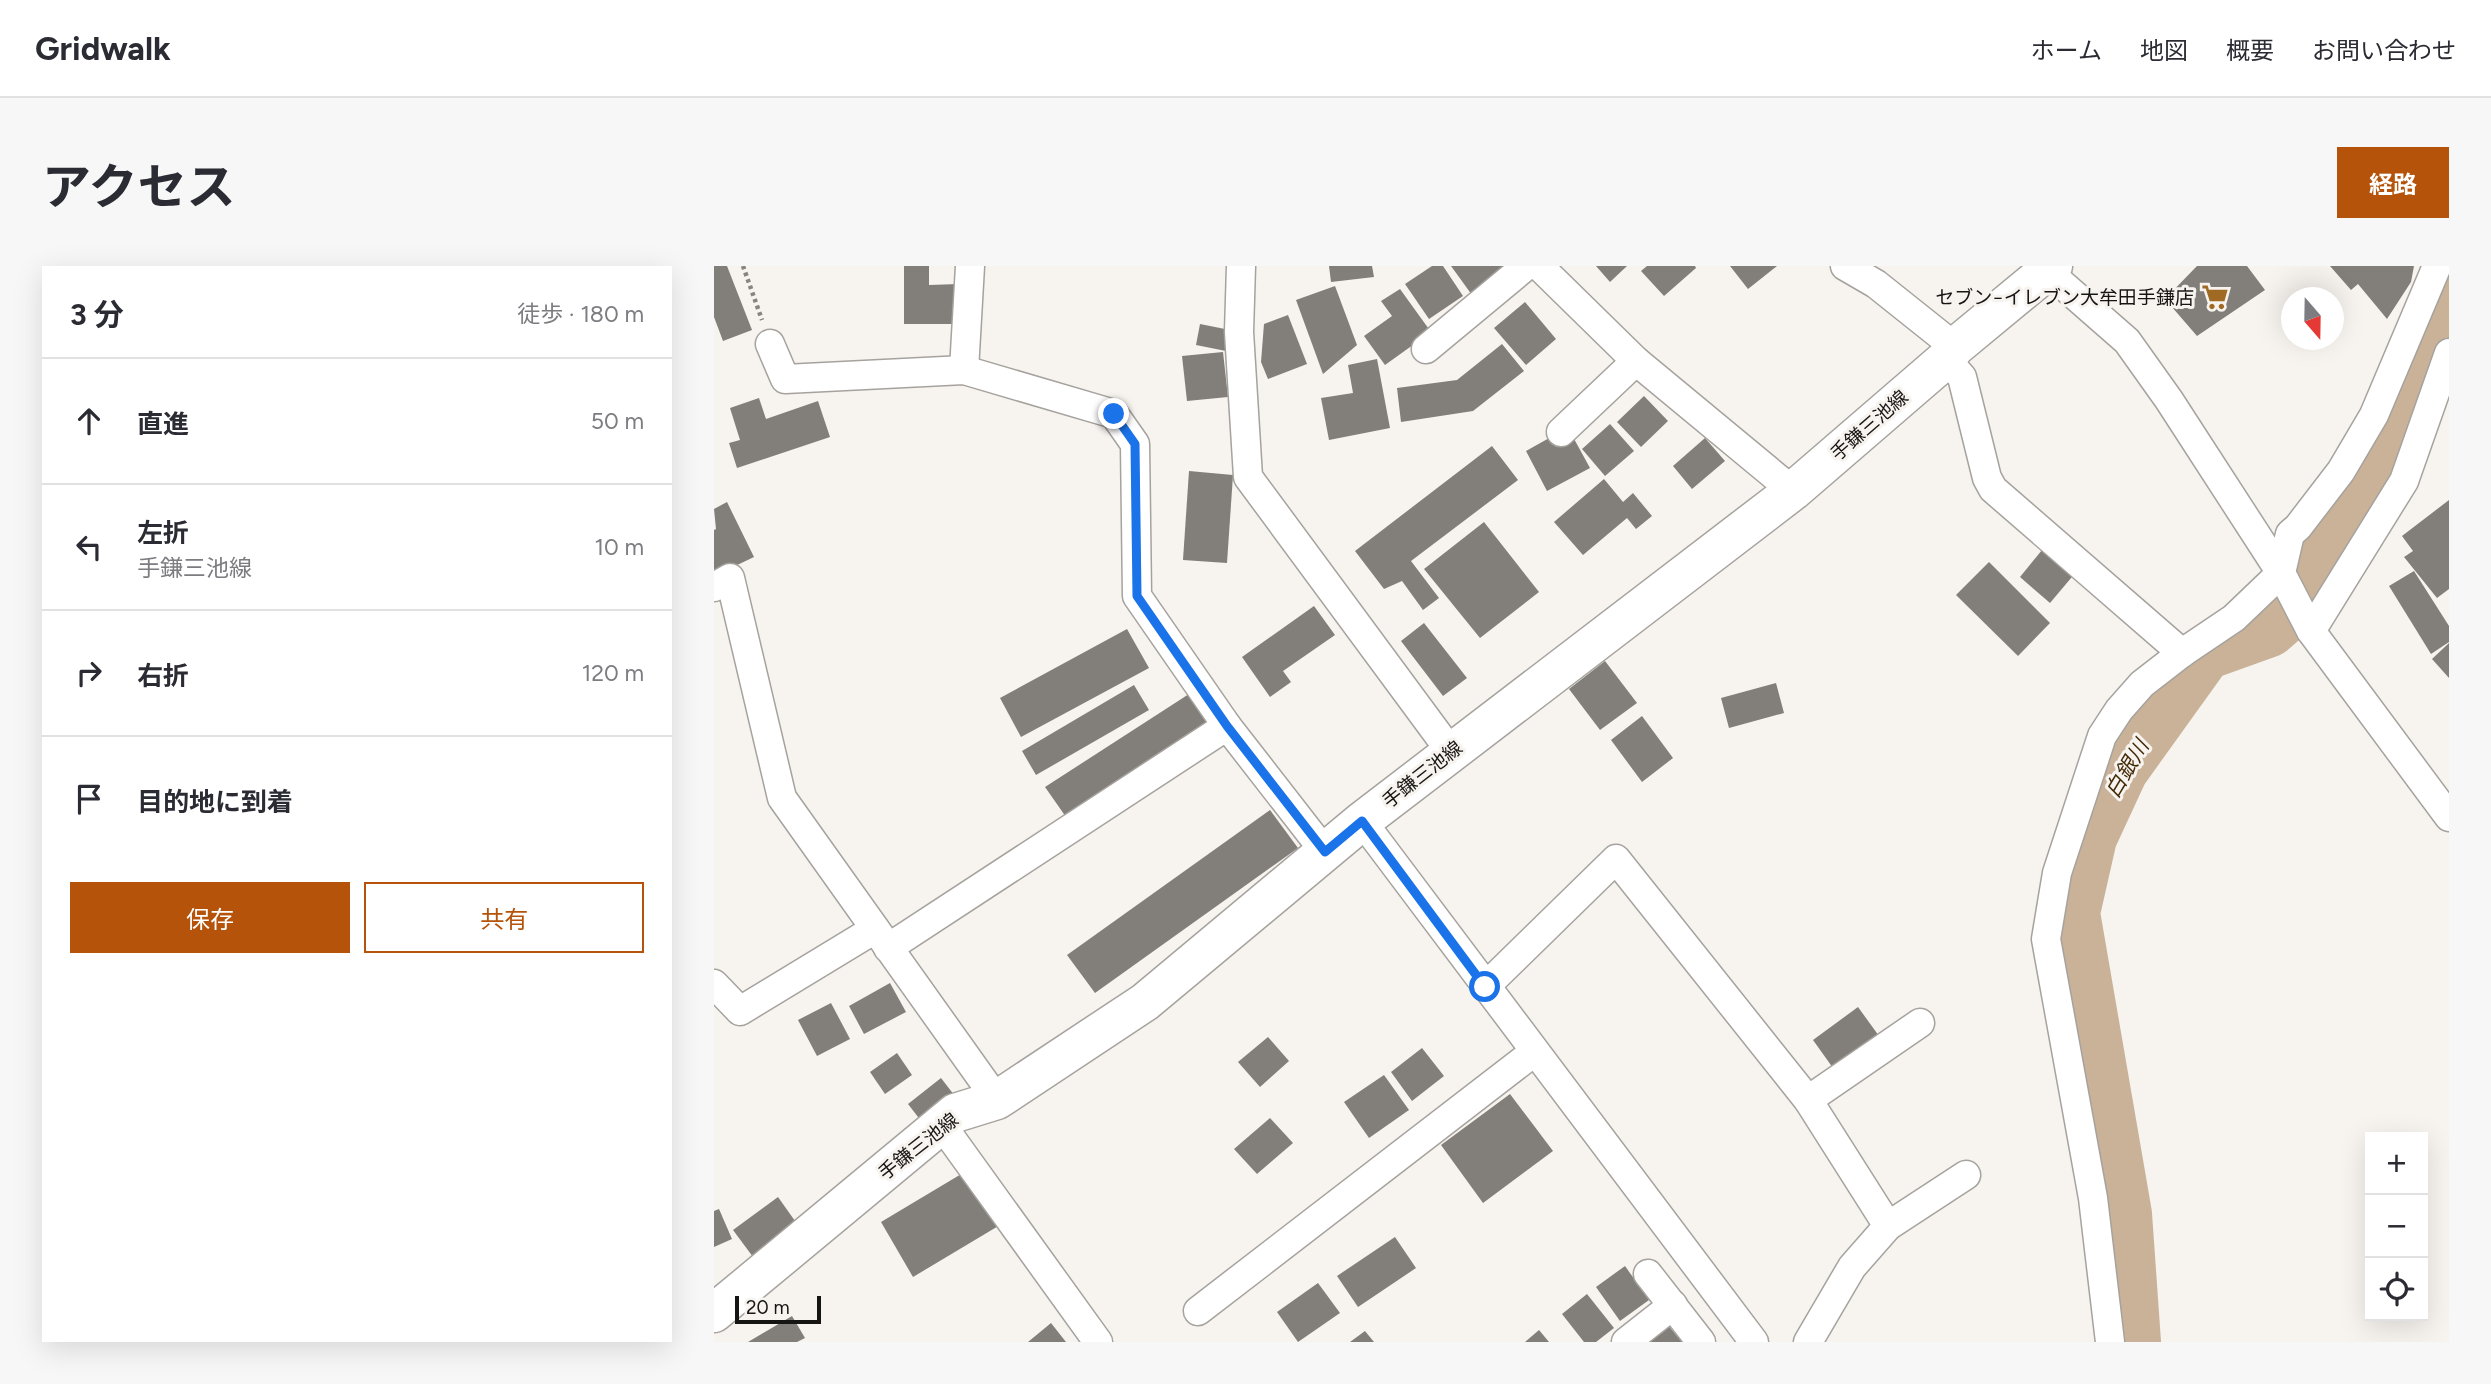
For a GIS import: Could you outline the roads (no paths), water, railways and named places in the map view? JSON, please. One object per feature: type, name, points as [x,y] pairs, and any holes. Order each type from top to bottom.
[{"type":"main road","name":"手鎌三池線","points":[[714,1313],[955,1113],[997,1100],[1144,1002],[1362,821],[1794,491],[2050,269]]},
{"type":"street","points":[[964,370],[970,266]]},
{"type":"street","points":[[1241,266],[1239,332],[1248,477],[1451,752]]},
{"type":"street","points":[[1426,349],[1527,266]]},
{"type":"street","points":[[1539,266],[1636,361],[1794,491]]},
{"type":"street","points":[[1845,266],[1876,284],[1950,353],[1962,377],[1987,478],[1993,489],[2182,653]]},
{"type":"street","points":[[2110,1342],[2093,1198],[2046,939],[2057,873],[2102,736],[2119,710],[2142,684],[2234,618],[2281,573],[2290,534],[2341,471],[2374,415],[2437,266]]},
{"type":"street","points":[[2050,269],[2127,341],[2169,400],[2281,573],[2311,631],[2449,817]]},
{"type":"street","points":[[770,344],[785,379],[964,370],[1114,414],[1135,444],[1137,596],[1227,726],[1325,852]]},
{"type":"street","points":[[2311,631],[2404,481],[2449,353]]},
{"type":"street","points":[[1561,432],[1636,361]]},
{"type":"street","points":[[714,587],[730,578],[782,798],[997,1100]]},
{"type":"street","points":[[714,984],[740,1011],[882,939],[1227,726]]},
{"type":"street","points":[[1362,821],[1754,1342]]},
{"type":"street","points":[[1485,987],[1616,859],[1808,1100],[1888,1226]]},
{"type":"street","points":[[1808,1100],[1920,1023]]},
{"type":"street","points":[[1198,1311],[1534,1052]]},
{"type":"street","points":[[942,1124],[1098,1342]]},
{"type":"street","points":[[1808,1342],[1852,1267],[1888,1226],[1966,1175]]},
{"type":"street","points":[[1648,1274],[1698,1338],[1726,1305]]},
{"type":"street","points":[[1626,1342],[1673,1305]]},
{"type":"waterway","name":"白銀川","points":[[2135,1342],[2126,1214],[2074,913],[2091,838],[2122,771],[2206,654],[2270,631],[2301,604],[2372,464],[2437,330],[2449,299]]},
{"type":"place","name":"セブン−イレブン大牟田手鎌店","points":[[2215,297]]}]
